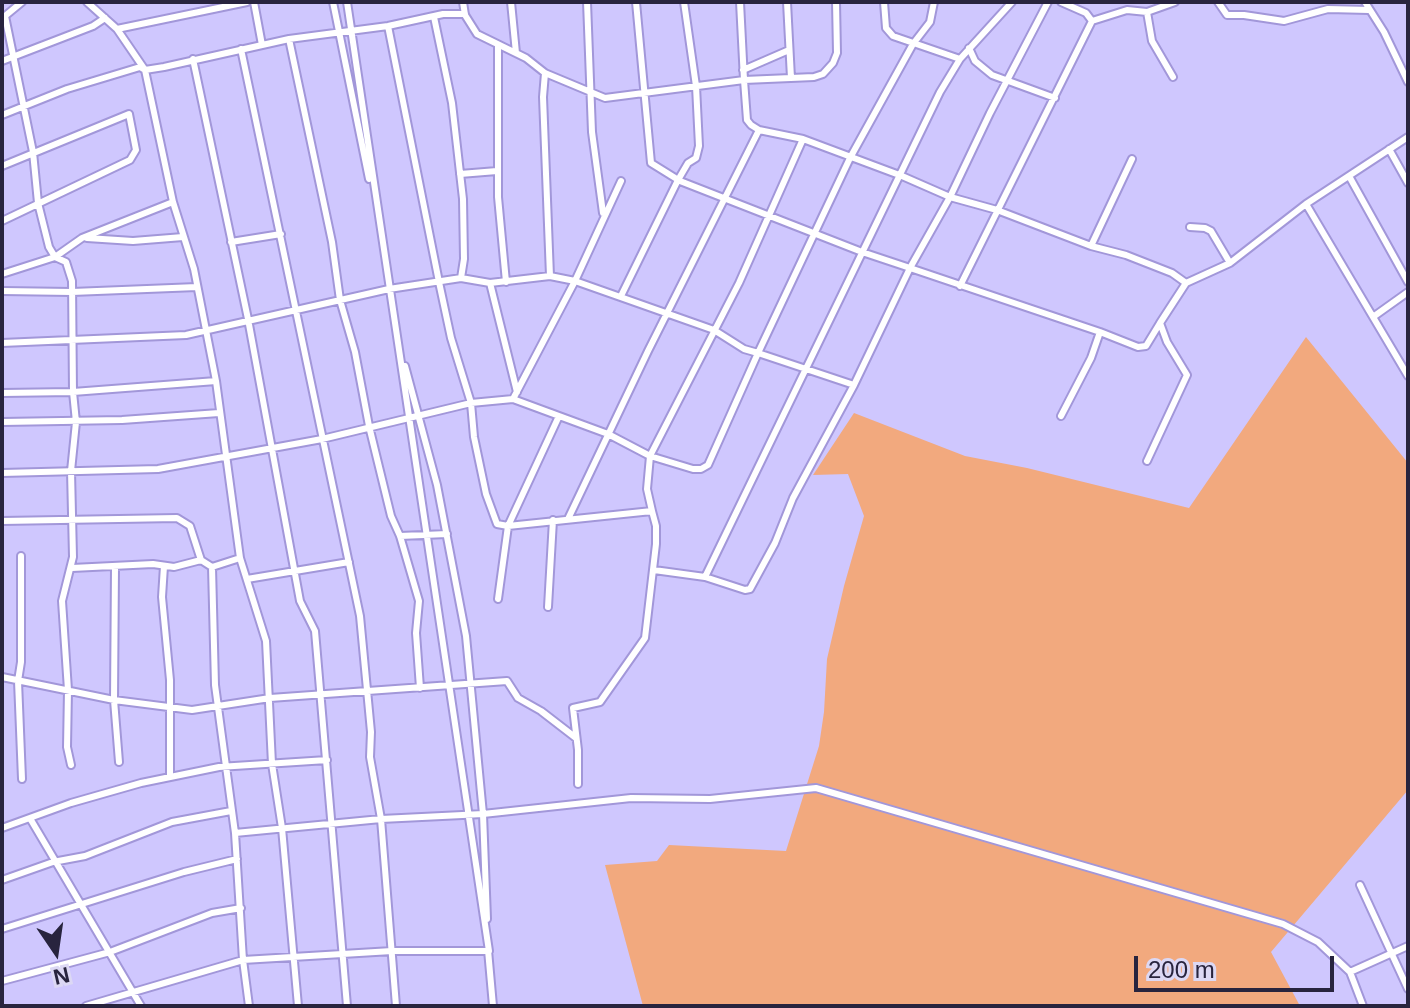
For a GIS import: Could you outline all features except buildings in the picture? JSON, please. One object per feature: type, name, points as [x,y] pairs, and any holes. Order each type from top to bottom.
[{"type":"street","points":[[22,2],[4,16],[33,152],[38,203],[49,247],[55,257],[66,262],[70,269],[72,292],[76,422],[71,471],[72,568],[62,601],[68,690],[67,747],[71,765]]},
{"type":"street","points":[[87,2],[117,29],[145,70],[173,202],[197,287],[216,381],[240,558],[266,641],[272,764],[282,828],[298,1006]]},
{"type":"street","points":[[117,29],[247,2]]},
{"type":"street","points":[[254,2],[262,45]]},
{"type":"street","points":[[333,2],[389,289],[447,534],[471,683],[483,814],[493,1006]]},
{"type":"street","points":[[347,2],[489,951]]},
{"type":"street","points":[[463,2],[465,14],[477,34],[516,53],[545,73],[605,98],[643,91],[823,74],[833,63],[838,45],[836,2]]},
{"type":"street","points":[[511,2],[516,53]]},
{"type":"street","points":[[587,2],[592,132],[604,217]]},
{"type":"street","points":[[636,2],[651,163],[678,180],[724,200],[862,252],[1138,347],[1146,346],[1151,341],[1186,283],[1230,263],[1306,204],[1408,137]]},
{"type":"street","points":[[621,296],[678,180],[688,163],[696,158],[699,146],[696,86],[684,2]]},
{"type":"street","points":[[740,2],[747,120],[759,130],[803,139],[950,197],[997,210],[1091,246],[1149,264],[1172,273],[1186,283]]},
{"type":"street","points":[[884,2],[886,28],[893,36],[960,59]]},
{"type":"street","points":[[2,473],[158,469],[322,439],[417,415],[515,396],[608,434],[650,456],[693,469],[708,465],[850,158],[913,44],[930,22],[934,2]]},
{"type":"street","points":[[705,577],[902,176],[940,92],[960,59],[1012,2]]},
{"type":"street","points":[[654,570],[705,577],[750,589],[775,543],[793,498],[854,385],[910,268],[950,197],[1048,2]]},
{"type":"street","points":[[1061,2],[1086,13],[1092,21]]},
{"type":"street","points":[[960,286],[1092,21],[1127,10],[1147,12],[1175,2]]},
{"type":"street","points":[[1218,2],[1227,15],[1284,21],[1328,9],[1369,10]]},
{"type":"street","points":[[1365,2],[1384,32],[1408,82]]},
{"type":"street","points":[[788,3],[791,78]]},
{"type":"street","points":[[1147,12],[1152,41],[1173,77]]},
{"type":"street","points":[[2,115],[24,104],[140,67],[145,70],[337,31],[465,14]]},
{"type":"street","points":[[434,17],[452,103],[460,174],[464,226],[461,278]]},
{"type":"street","points":[[2,61],[93,26],[105,18]]},
{"type":"street","points":[[388,26],[451,338],[471,403],[474,437],[490,510],[497,524],[508,526],[652,511]]},
{"type":"street","points":[[289,39],[332,242],[340,300],[355,352],[369,426],[391,516],[419,601],[416,633],[420,688]]},
{"type":"street","points":[[498,45],[497,171],[506,282]]},
{"type":"street","points":[[969,48],[975,61],[992,75],[1055,98]]},
{"type":"street","points":[[241,49],[360,616],[371,732],[370,757],[381,819],[396,1006]]},
{"type":"street","points":[[743,70],[789,50]]},
{"type":"street","points":[[193,59],[248,319],[300,601],[315,631],[347,1006]]},
{"type":"street","points":[[545,73],[543,97],[550,276]]},
{"type":"street","points":[[2,166],[129,114],[136,150],[130,160],[2,221]]},
{"type":"street","points":[[568,519],[759,130]]},
{"type":"street","points":[[578,784],[573,708],[600,702],[645,638],[656,526],[647,489],[650,456],[769,217],[803,139]]},
{"type":"street","points":[[1389,149],[1408,183]]},
{"type":"street","points":[[1091,246],[1132,159]]},
{"type":"street","points":[[460,174],[497,171]]},
{"type":"street","points":[[1349,176],[1408,282]]},
{"type":"street","points":[[515,396],[575,281],[621,181]]},
{"type":"street","points":[[2,274],[55,257],[82,238],[173,202]]},
{"type":"street","points":[[1306,204],[1408,376]]},
{"type":"street","points":[[1190,227],[1211,231],[1230,263]]},
{"type":"street","points":[[231,242],[281,234]]},
{"type":"street","points":[[82,238],[133,241],[183,237]]},
{"type":"street","points":[[2,343],[169,337],[389,289],[461,278],[490,283],[550,276],[621,296],[714,330],[744,349],[854,385]]},
{"type":"street","points":[[490,283],[515,396]]},
{"type":"street","points":[[2,291],[72,292],[197,287]]},
{"type":"street","points":[[1373,317],[1408,292]]},
{"type":"street","points":[[1147,461],[1187,375],[1167,342],[1160,323]]},
{"type":"street","points":[[1061,416],[1091,358],[1100,332]]},
{"type":"street","points":[[2,393],[73,392],[216,381]]},
{"type":"street","points":[[2,422],[76,422],[219,413]]},
{"type":"street","points":[[498,599],[508,526],[559,416]]},
{"type":"street","points":[[2,521],[177,518],[190,526],[201,560],[212,567]]},
{"type":"street","points":[[548,607],[553,520]]},
{"type":"street","points":[[400,536],[447,534]]},
{"type":"street","points":[[21,556],[21,662],[18,681],[22,779]]},
{"type":"street","points":[[212,567],[240,558]]},
{"type":"street","points":[[72,568],[189,565],[201,560]]},
{"type":"street","points":[[247,579],[349,562]]},
{"type":"street","points":[[164,566],[162,597],[170,680],[170,777]]},
{"type":"street","points":[[115,567],[114,700],[119,762]]},
{"type":"street","points":[[212,567],[218,706],[235,833],[249,1005],[241,1006]]},
{"type":"street","points":[[2,677],[114,700],[192,710],[270,698],[507,681],[518,698],[576,738]]},
{"type":"street","points":[[2,828],[86,799],[170,777],[226,766],[327,760]]},
{"type":"street","points":[[235,833],[381,819],[483,814],[631,798],[710,799],[816,788],[1283,924],[1318,942],[1350,972],[1363,1006]]},
{"type":"street","points":[[2,880],[53,862],[85,856],[172,822],[231,811]]},
{"type":"street","points":[[31,820],[53,862],[83,906],[141,1006]]},
{"type":"street","points":[[2,929],[184,872],[237,859]]},
{"type":"street","points":[[1360,885],[1408,989]]},
{"type":"street","points":[[2,981],[110,952],[212,913],[241,908]]},
{"type":"street","points":[[1350,972],[1408,946]]},
{"type":"street","points":[[86,1006],[243,960],[392,951],[489,951]]},
{"type":"shaded area","points":[[1306,337],[1408,463],[1408,790],[1271,952],[1300,1006],[643,1006],[605,865],[657,861],[669,845],[786,851],[819,746],[827,659],[864,516],[848,474],[813,475],[854,413],[965,456],[1189,508]]}]
